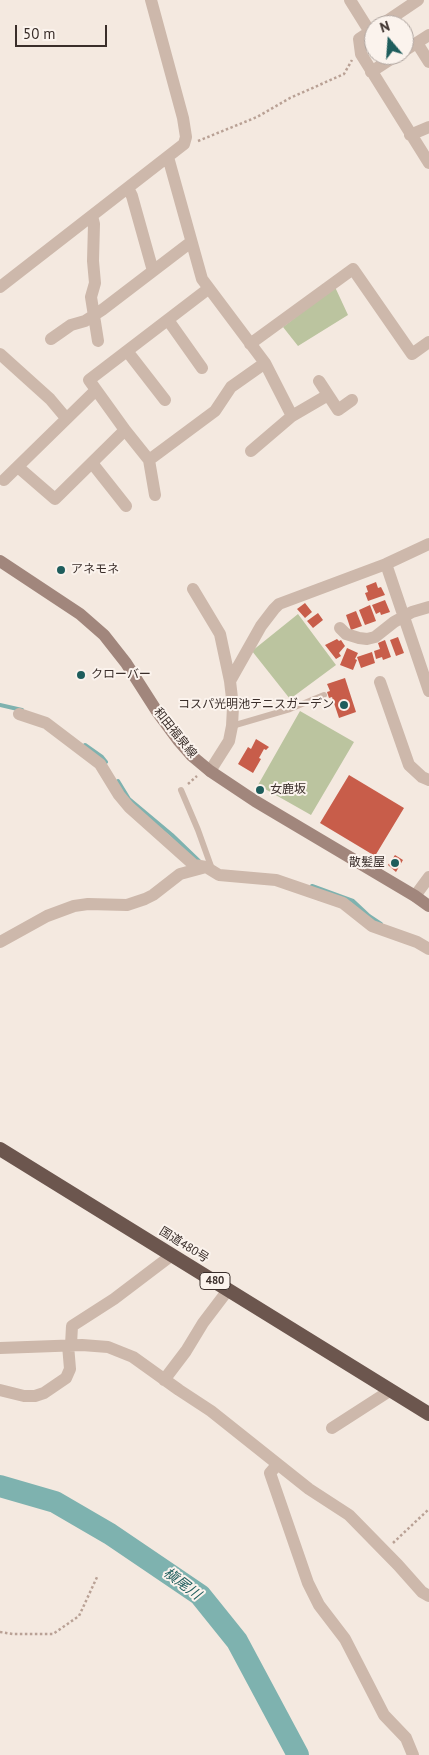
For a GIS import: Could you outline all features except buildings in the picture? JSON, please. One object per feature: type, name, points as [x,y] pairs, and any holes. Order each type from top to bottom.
[{"type":"highway","name":"国道480号","points":[[1,1151],[429,1414]]},
{"type":"main road","name":"和田福泉線","points":[[0,562],[80,614],[104,636],[126,663],[178,740],[205,772],[416,896],[429,906]]},
{"type":"street","points":[[0,287],[184,144],[186,137],[183,118],[151,0]]},
{"type":"street","points":[[350,0],[364,16]]},
{"type":"street","points":[[396,15],[418,0]]},
{"type":"street","points":[[414,45],[429,35]]},
{"type":"street","points":[[364,36],[359,39],[361,54],[429,164]]},
{"type":"street","points":[[417,43],[429,62]]},
{"type":"street","points":[[371,72],[382,65]]},
{"type":"street","points":[[410,135],[429,127]]},
{"type":"street","points":[[168,157],[202,279],[265,363],[292,416]]},
{"type":"street","points":[[128,188],[132,196],[153,271]]},
{"type":"street","points":[[92,216],[94,224],[93,261],[95,283],[90,297],[98,341]]},
{"type":"street","points":[[51,339],[71,325],[86,321],[191,242]]},
{"type":"street","points":[[250,344],[353,269],[412,354],[429,342]]},
{"type":"street","points":[[155,495],[149,460],[89,380],[208,289]]},
{"type":"street","points":[[168,320],[202,368]]},
{"type":"street","points":[[128,351],[165,400]]},
{"type":"street","points":[[0,354],[50,399],[66,418]]},
{"type":"street","points":[[149,460],[214,411],[231,387],[265,363]]},
{"type":"street","points":[[319,381],[338,410],[352,400]]},
{"type":"street","points":[[4,480],[96,390]]},
{"type":"street","points":[[251,451],[266,446],[292,416],[328,396]]},
{"type":"street","points":[[18,467],[55,499],[126,430]]},
{"type":"street","points":[[92,464],[126,506]]},
{"type":"street","points":[[230,681],[262,626],[279,604],[386,564],[429,544]]},
{"type":"street","points":[[386,564],[429,691]]},
{"type":"street","points":[[193,589],[220,634],[230,681],[232,726],[229,741],[205,772]]},
{"type":"street","points":[[340,628],[346,634],[367,639],[375,637],[394,622],[412,612],[429,607]]},
{"type":"street","points":[[380,682],[409,765],[422,778],[429,780]]},
{"type":"street","points":[[19,714],[46,723],[100,764],[119,796],[129,807],[194,865],[209,869],[219,875],[276,880],[344,903],[372,926],[417,942],[429,950]]},
{"type":"street","points":[[0,942],[47,916],[74,906],[88,904],[127,905],[153,895],[180,874],[209,869]]},
{"type":"street","points":[[416,896],[429,877]]},
{"type":"street","points":[[0,1390],[24,1396],[35,1396],[44,1393],[66,1378],[70,1369],[72,1326],[114,1299],[172,1255]]},
{"type":"street","points":[[164,1380],[228,1290]]},
{"type":"street","points":[[0,1348],[70,1345],[108,1347],[133,1357],[211,1411],[309,1489],[349,1514],[422,1592],[429,1596]]},
{"type":"street","points":[[332,1428],[391,1390]]},
{"type":"street","points":[[277,1465],[270,1473],[308,1583],[319,1605],[345,1639],[384,1715],[406,1738],[413,1755]]},
{"type":"lane","points":[[232,726],[290,709],[324,695]]},
{"type":"lane","points":[[181,790],[198,830],[209,869]]},
{"type":"path","points":[[184,144],[200,140],[257,117],[290,98],[344,74],[353,58],[361,54]]},
{"type":"path","points":[[181,790],[205,772]]},
{"type":"path","points":[[384,1550],[429,1509]]},
{"type":"path","points":[[0,1632],[13,1634],[53,1634],[79,1616],[98,1575]]},
{"type":"green space","points":[[335,287],[348,315],[298,346],[283,327]]},
{"type":"green space","points":[[298,614],[336,665],[290,699],[252,651]]},
{"type":"green space","points":[[300,711],[354,742],[311,815],[258,785]]},
{"type":"waterway","points":[[0,705],[22,710]]},
{"type":"waterway","points":[[85,745],[106,762]]},
{"type":"waterway","points":[[118,781],[129,799],[172,835],[199,861]]},
{"type":"waterway","points":[[312,886],[353,901],[381,924]]},
{"type":"waterway","name":"槇尾川","points":[[0,1486],[55,1502],[110,1534],[200,1595],[237,1641],[298,1755]]},
{"type":"place","name":"アネモネ","points":[[61,570]]},
{"type":"place","name":"クローバー","points":[[81,675]]},
{"type":"place","name":"コスパ光明池テニスガーデン","points":[[344,705]]},
{"type":"place","name":"女鹿坂","points":[[260,790]]},
{"type":"place","name":"散髪屋","points":[[395,863]]}]
